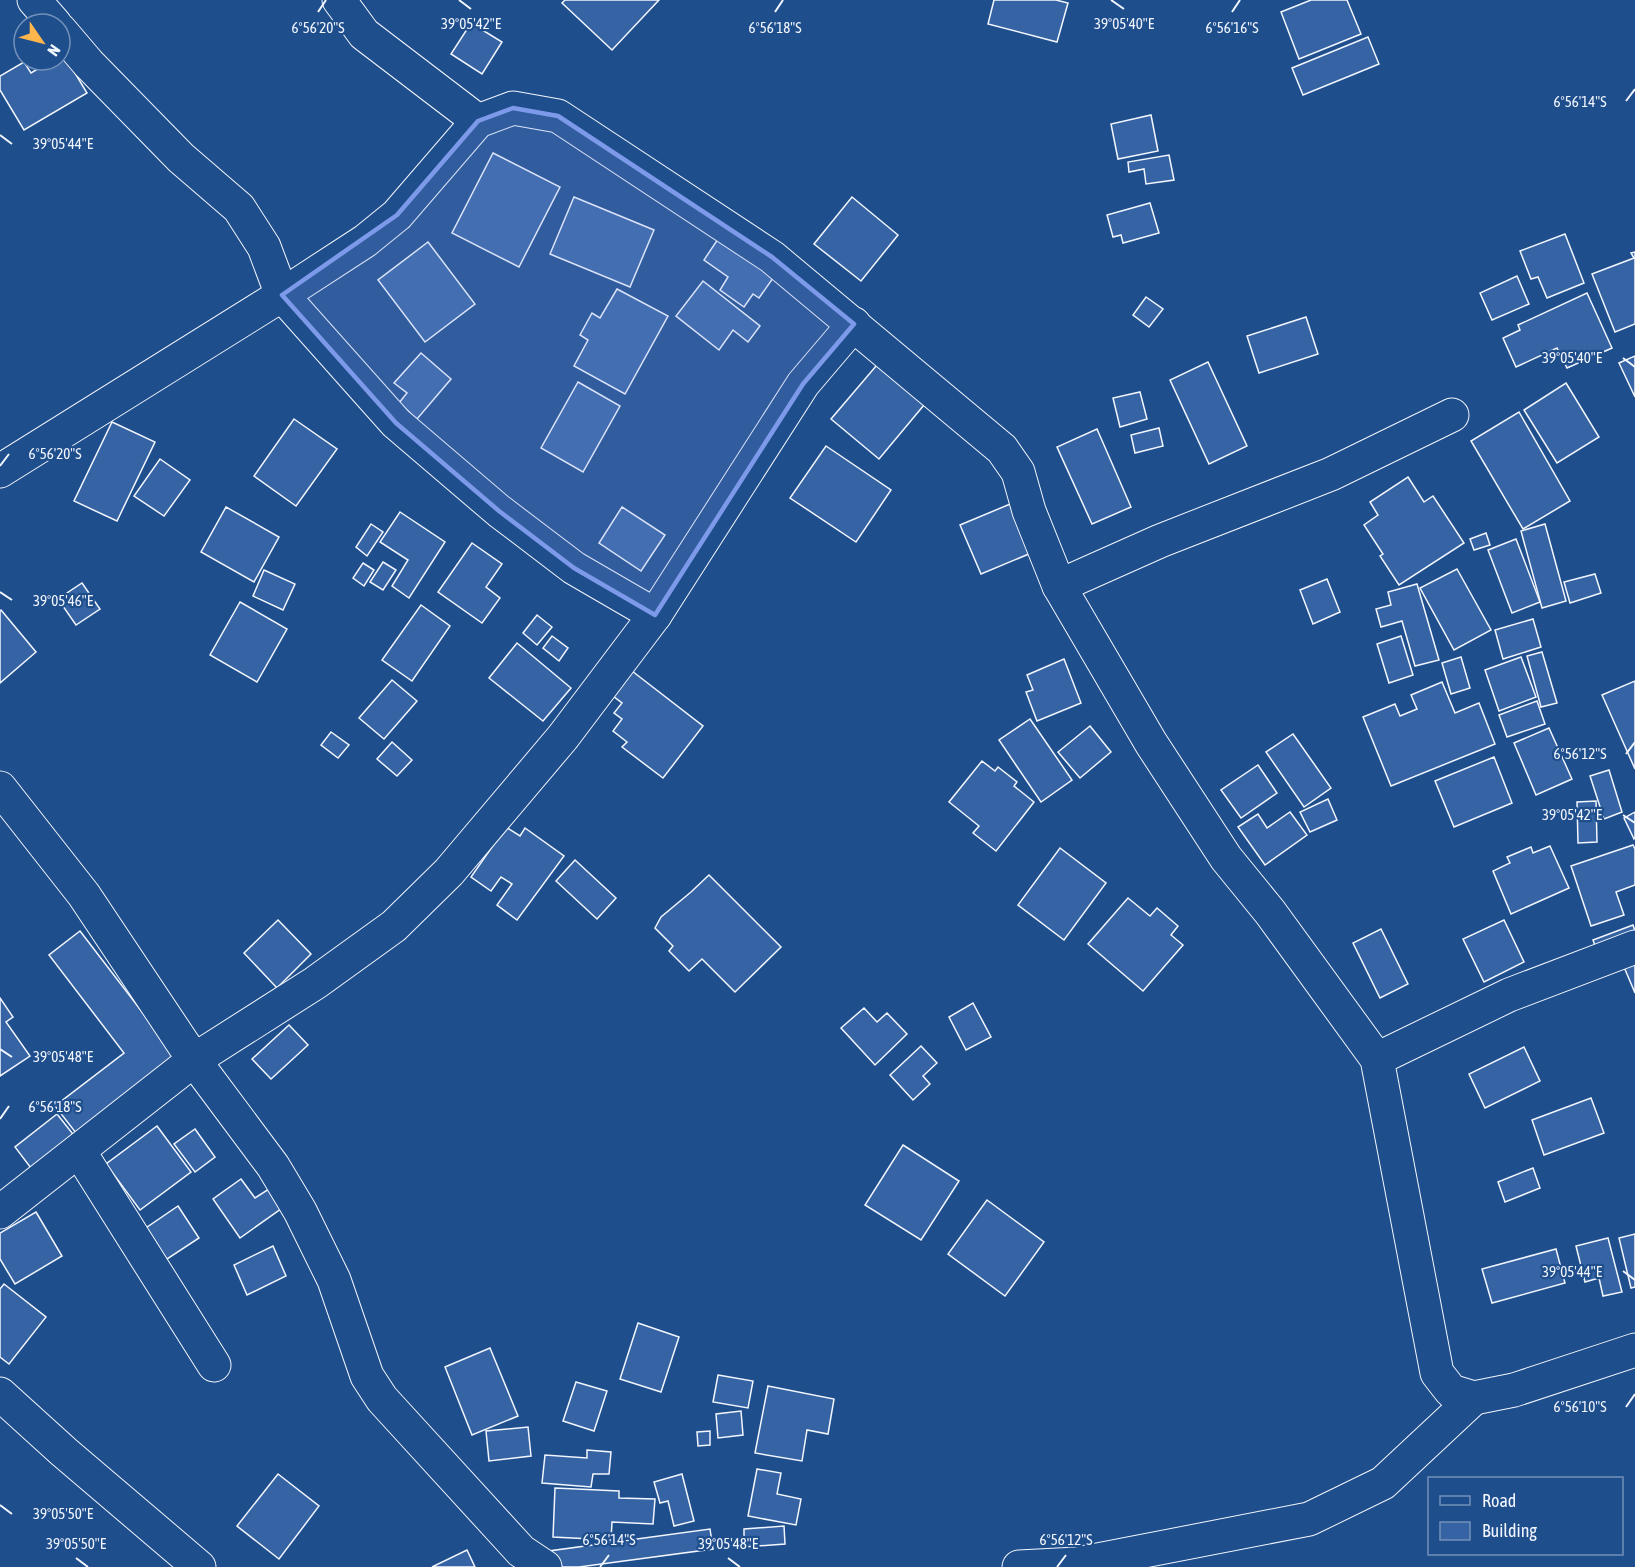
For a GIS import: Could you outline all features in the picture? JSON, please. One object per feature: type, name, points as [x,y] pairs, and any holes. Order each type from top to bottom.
[{"type":"street","points":[[34,0],[44,12]]},
{"type":"street","points":[[339,0],[364,34],[478,121]]},
{"type":"street","points":[[72,44],[181,158],[239,208],[264,247],[282,295],[396,423],[499,511],[574,568],[655,615]]},
{"type":"street","points":[[0,471],[365,241],[397,215],[478,121],[513,108],[558,116],[772,257],[1002,449],[1011,460],[1018,472],[1029,511],[1059,586],[1151,743],[1226,858],[1270,912],[1377,1059],[1437,1373],[1451,1391],[1474,1398],[1514,1390],[1635,1350]]},
{"type":"street","points":[[0,1212],[194,1060],[315,983],[394,926],[449,872],[555,746],[655,615],[803,384],[854,324]]},
{"type":"street","points":[[1059,586],[1170,537],[1331,474],[1452,415]]},
{"type":"street","points":[[2,793],[84,895],[194,1060],[273,1166],[300,1211],[334,1280],[367,1376],[381,1399],[521,1551],[544,1567]]},
{"type":"street","points":[[1377,1059],[1509,995],[1635,947]]},
{"type":"street","points":[[80,1151],[214,1365]]},
{"type":"street","points":[[0,1394],[199,1567]]},
{"type":"street","points":[[1019,1567],[1077,1564],[1309,1519],[1383,1483],[1474,1398]]},
{"type":"highlighted area","points":[[513,108],[558,116],[772,257],[854,324],[803,384],[655,615],[574,568],[499,511],[396,423],[282,295],[397,215],[478,121]]},
{"type":"building","points":[[565,0],[659,0],[612,50],[562,3]]},
{"type":"building","points":[[994,0],[1056,0],[1068,3],[1057,42],[988,24]]},
{"type":"building","points":[[1311,0],[1347,0],[1361,34],[1299,59],[1281,12]]},
{"type":"building","points":[[471,23],[502,42],[482,74],[451,54]]},
{"type":"building","points":[[1368,37],[1379,64],[1303,95],[1292,68]]},
{"type":"building","points":[[72,68],[87,93],[24,130],[0,90],[0,76],[12,69],[12,72],[72,72]]},
{"type":"building","points":[[1151,115],[1158,151],[1118,159],[1111,124]]},
{"type":"building","points":[[493,153],[560,187],[519,267],[452,233]]},
{"type":"building","points":[[1169,155],[1174,180],[1146,184],[1144,169],[1129,172],[1128,162]]},
{"type":"building","points":[[574,197],[654,230],[630,287],[550,254]]},
{"type":"building","points":[[852,197],[898,235],[861,281],[814,244]]},
{"type":"building","points":[[1150,203],[1159,233],[1123,243],[1121,235],[1113,237],[1107,215]]},
{"type":"building","points":[[722,233],[778,271],[759,298],[753,294],[744,307],[720,290],[728,277],[704,260]]},
{"type":"building","points":[[1565,234],[1584,283],[1547,298],[1538,277],[1531,279],[1520,251]]},
{"type":"building","points":[[428,242],[475,304],[425,342],[378,280]]},
{"type":"building","points":[[1635,252],[1635,324],[1615,332],[1592,274],[1634,258],[1631,253]]},
{"type":"building","points":[[1517,276],[1529,304],[1492,320],[1480,293]]},
{"type":"building","points":[[703,281],[760,326],[748,342],[733,330],[719,350],[676,316]]},
{"type":"building","points":[[617,289],[668,316],[625,394],[574,366],[588,340],[580,335],[592,313],[600,318]]},
{"type":"building","points":[[1587,293],[1612,348],[1567,368],[1557,348],[1516,367],[1503,338],[1520,330],[1518,325]]},
{"type":"building","points":[[1146,297],[1163,309],[1149,327],[1133,315]]},
{"type":"building","points":[[1306,317],[1318,354],[1259,373],[1247,336]]},
{"type":"building","points":[[421,353],[451,379],[417,419],[399,403],[407,393],[394,383]]},
{"type":"building","points":[[1635,356],[1635,397],[1619,363]]},
{"type":"building","points":[[882,359],[929,399],[879,459],[831,419]]},
{"type":"building","points":[[1208,362],[1247,446],[1209,464],[1170,380]]},
{"type":"building","points":[[578,382],[620,406],[583,472],[541,448]]},
{"type":"building","points":[[1566,383],[1599,437],[1557,463],[1524,410]]},
{"type":"building","points":[[1140,392],[1147,419],[1120,427],[1113,398]]},
{"type":"building","points":[[1519,412],[1570,501],[1523,529],[1471,441]]},
{"type":"building","points":[[294,419],[337,449],[296,506],[254,476]]},
{"type":"building","points":[[112,422],[155,442],[117,521],[74,501]]},
{"type":"building","points":[[1159,428],[1163,446],[1135,453],[1131,435]]},
{"type":"building","points":[[1097,429],[1131,507],[1092,524],[1057,447]]},
{"type":"building","points":[[826,446],[891,490],[856,542],[790,498]]},
{"type":"building","points":[[160,459],[190,480],[164,516],[134,496]]},
{"type":"building","points":[[1408,477],[1424,502],[1433,496],[1464,543],[1399,585],[1364,525],[1378,515],[1370,502]]},
{"type":"building","points":[[1015,502],[1036,551],[981,574],[960,525]]},
{"type":"building","points":[[226,507],[279,537],[254,582],[201,552]]},
{"type":"building","points":[[622,507],[665,535],[641,571],[599,543]]},
{"type":"building","points":[[400,512],[445,542],[409,598],[392,586],[408,560],[380,542]]},
{"type":"building","points":[[371,524],[383,532],[367,556],[356,547]]},
{"type":"building","points":[[1545,524],[1566,601],[1542,608],[1521,531]]},
{"type":"building","points":[[1486,533],[1490,545],[1474,550],[1470,539]]},
{"type":"building","points":[[1516,539],[1540,602],[1512,613],[1488,550]]},
{"type":"building","points":[[472,543],[502,564],[486,587],[500,598],[482,623],[438,592]]},
{"type":"building","points":[[383,562],[396,570],[383,590],[370,582]]},
{"type":"building","points":[[363,563],[374,570],[364,586],[353,578]]},
{"type":"building","points":[[1457,569],[1491,630],[1454,650],[1420,588]]},
{"type":"building","points":[[264,570],[295,584],[283,610],[253,596]]},
{"type":"building","points":[[1595,574],[1601,593],[1570,603],[1564,582]]},
{"type":"building","points":[[1327,579],[1340,612],[1313,624],[1300,590]]},
{"type":"building","points":[[82,583],[100,609],[76,625],[58,599]]},
{"type":"building","points":[[1417,584],[1439,660],[1415,666],[1402,621],[1381,627],[1376,609],[1391,605],[1388,592]]},
{"type":"building","points":[[240,602],[287,629],[257,682],[210,655]]},
{"type":"building","points":[[421,605],[450,626],[412,681],[382,660]]},
{"type":"building","points":[[0,611],[36,652],[0,683]]},
{"type":"building","points":[[537,615],[552,627],[537,645],[523,633]]},
{"type":"building","points":[[1533,619],[1541,647],[1503,659],[1495,630]]},
{"type":"building","points":[[552,636],[568,648],[559,661],[543,648]]},
{"type":"building","points":[[1401,636],[1413,675],[1389,683],[1377,644]]},
{"type":"building","points":[[517,643],[571,688],[543,721],[489,678]]},
{"type":"building","points":[[1542,652],[1557,703],[1541,707],[1527,656]]},
{"type":"building","points":[[1461,657],[1470,688],[1451,694],[1442,663]]},
{"type":"building","points":[[1521,657],[1536,697],[1499,711],[1485,670]]},
{"type":"building","points":[[1064,659],[1081,703],[1037,721],[1026,692],[1033,690],[1027,675]]},
{"type":"building","points":[[632,671],[703,726],[663,778],[622,747],[627,742],[613,731],[622,719],[614,713],[622,703],[613,696]]},
{"type":"building","points":[[392,680],[417,701],[384,739],[359,718]]},
{"type":"building","points":[[1635,681],[1635,769],[1602,695]]},
{"type":"building","points":[[1442,682],[1455,713],[1479,703],[1495,744],[1391,786],[1363,717],[1395,704],[1400,716],[1417,709],[1411,695]]},
{"type":"building","points":[[1537,701],[1545,724],[1507,737],[1499,715]]},
{"type":"building","points":[[1030,719],[1072,780],[1041,802],[999,740]]},
{"type":"building","points":[[1090,726],[1111,752],[1080,778],[1058,752]]},
{"type":"building","points":[[1549,728],[1572,779],[1536,795],[1514,743]]},
{"type":"building","points":[[331,732],[349,745],[338,758],[321,745]]},
{"type":"building","points":[[1293,734],[1331,788],[1304,807],[1266,752]]},
{"type":"building","points":[[392,742],[412,760],[397,776],[377,759]]},
{"type":"building","points":[[1494,757],[1512,803],[1454,827],[1435,781]]},
{"type":"building","points":[[982,761],[995,771],[998,767],[1017,782],[1014,786],[1034,802],[996,851],[973,833],[979,826],[949,802]]},
{"type":"building","points":[[1258,765],[1277,793],[1241,818],[1221,790]]},
{"type":"building","points":[[1609,770],[1622,812],[1604,819],[1590,776]]},
{"type":"building","points":[[1328,799],[1337,820],[1310,832],[1300,812]]},
{"type":"building","points":[[1596,801],[1597,842],[1578,843],[1577,802]]},
{"type":"building","points":[[1290,812],[1307,835],[1265,865],[1238,827],[1258,814],[1267,828]]},
{"type":"building","points":[[1635,812],[1635,838],[1634,839],[1624,818]]},
{"type":"building","points":[[506,827],[520,836],[525,828],[564,856],[517,920],[497,905],[512,884],[501,877],[491,891],[471,877]]},
{"type":"building","points":[[1633,845],[1635,885],[1616,892],[1624,915],[1591,926],[1571,866]]},
{"type":"building","points":[[1550,846],[1569,888],[1511,914],[1493,871],[1510,863],[1507,857],[1531,847],[1533,853]]},
{"type":"building","points":[[1060,848],[1106,883],[1064,940],[1018,905]]},
{"type":"building","points":[[575,860],[616,898],[597,919],[556,881]]},
{"type":"building","points":[[709,875],[781,947],[735,992],[702,959],[689,971],[669,951],[673,946],[655,928],[661,917]]},
{"type":"building","points":[[1128,898],[1150,916],[1157,908],[1178,926],[1171,935],[1183,945],[1143,991],[1088,944]]},
{"type":"building","points":[[278,920],[311,954],[277,988],[244,953]]},
{"type":"building","points":[[1504,920],[1524,962],[1484,982],[1463,939]]},
{"type":"building","points":[[1633,925],[1635,931],[1598,955],[1593,940]]},
{"type":"building","points":[[1381,929],[1408,984],[1380,998],[1353,943]]},
{"type":"building","points":[[80,931],[176,1056],[76,1133],[55,1106],[124,1053],[49,955]]},
{"type":"building","points":[[1635,954],[1635,993],[1621,960]]},
{"type":"building","points":[[0,998],[13,1017],[6,1022],[30,1056],[0,1076]]},
{"type":"building","points":[[973,1003],[991,1037],[966,1050],[949,1017]]},
{"type":"building","points":[[864,1008],[877,1022],[887,1013],[907,1034],[875,1065],[841,1028]]},
{"type":"building","points":[[289,1025],[308,1045],[271,1079],[252,1059]]},
{"type":"building","points":[[921,1046],[937,1063],[923,1076],[930,1084],[913,1100],[890,1075]]},
{"type":"building","points":[[1524,1047],[1540,1081],[1485,1108],[1469,1074]]},
{"type":"building","points":[[1591,1098],[1604,1133],[1544,1155],[1532,1120]]},
{"type":"building","points":[[57,1114],[80,1143],[37,1176],[15,1147]]},
{"type":"building","points":[[157,1126],[191,1172],[140,1210],[106,1164]]},
{"type":"building","points":[[195,1129],[215,1157],[195,1172],[174,1144]]},
{"type":"building","points":[[903,1145],[959,1181],[921,1240],[865,1205]]},
{"type":"building","points":[[1533,1168],[1540,1188],[1505,1202],[1498,1182]]},
{"type":"building","points":[[241,1179],[255,1198],[272,1187],[285,1206],[240,1238],[213,1199]]},
{"type":"building","points":[[987,1200],[1044,1242],[1005,1296],[948,1254]]},
{"type":"building","points":[[178,1206],[199,1238],[161,1263],[140,1232]]},
{"type":"building","points":[[36,1212],[62,1256],[15,1284],[0,1259],[0,1233]]},
{"type":"building","points":[[1635,1234],[1635,1287],[1631,1288],[1619,1238]]},
{"type":"building","points":[[1608,1238],[1622,1292],[1603,1296],[1599,1278],[1585,1282],[1576,1246]]},
{"type":"building","points":[[273,1246],[286,1276],[247,1295],[234,1265]]},
{"type":"building","points":[[1556,1249],[1565,1283],[1492,1303],[1482,1269]]},
{"type":"building","points":[[4,1284],[46,1317],[9,1364],[0,1357],[0,1289]]},
{"type":"building","points":[[638,1323],[679,1337],[661,1392],[620,1379]]},
{"type":"building","points":[[490,1348],[518,1416],[472,1435],[445,1367]]},
{"type":"building","points":[[718,1375],[753,1381],[748,1408],[713,1402]]},
{"type":"building","points":[[576,1382],[607,1391],[594,1431],[563,1421]]},
{"type":"building","points":[[768,1386],[834,1399],[828,1434],[807,1430],[802,1461],[755,1453]]},
{"type":"building","points":[[741,1411],[743,1435],[718,1438],[716,1414]]},
{"type":"building","points":[[528,1427],[531,1456],[489,1461],[486,1431]]},
{"type":"building","points":[[710,1431],[710,1445],[698,1446],[697,1432]]},
{"type":"building","points":[[587,1450],[611,1452],[609,1474],[593,1474],[591,1487],[542,1483],[545,1455],[587,1458]]},
{"type":"building","points":[[757,1469],[781,1473],[777,1494],[801,1499],[796,1525],[748,1516]]},
{"type":"building","points":[[278,1474],[319,1506],[279,1559],[237,1526]]},
{"type":"building","points":[[682,1474],[694,1521],[674,1526],[668,1501],[660,1503],[654,1482]]},
{"type":"building","points":[[555,1488],[619,1491],[619,1498],[655,1499],[653,1524],[612,1522],[611,1540],[553,1537]]},
{"type":"building","points":[[784,1526],[785,1544],[744,1547],[744,1529]]},
{"type":"building","points":[[710,1529],[713,1549],[579,1567],[551,1567],[549,1551]]},
{"type":"building","points":[[467,1550],[475,1567],[432,1567]]}]
